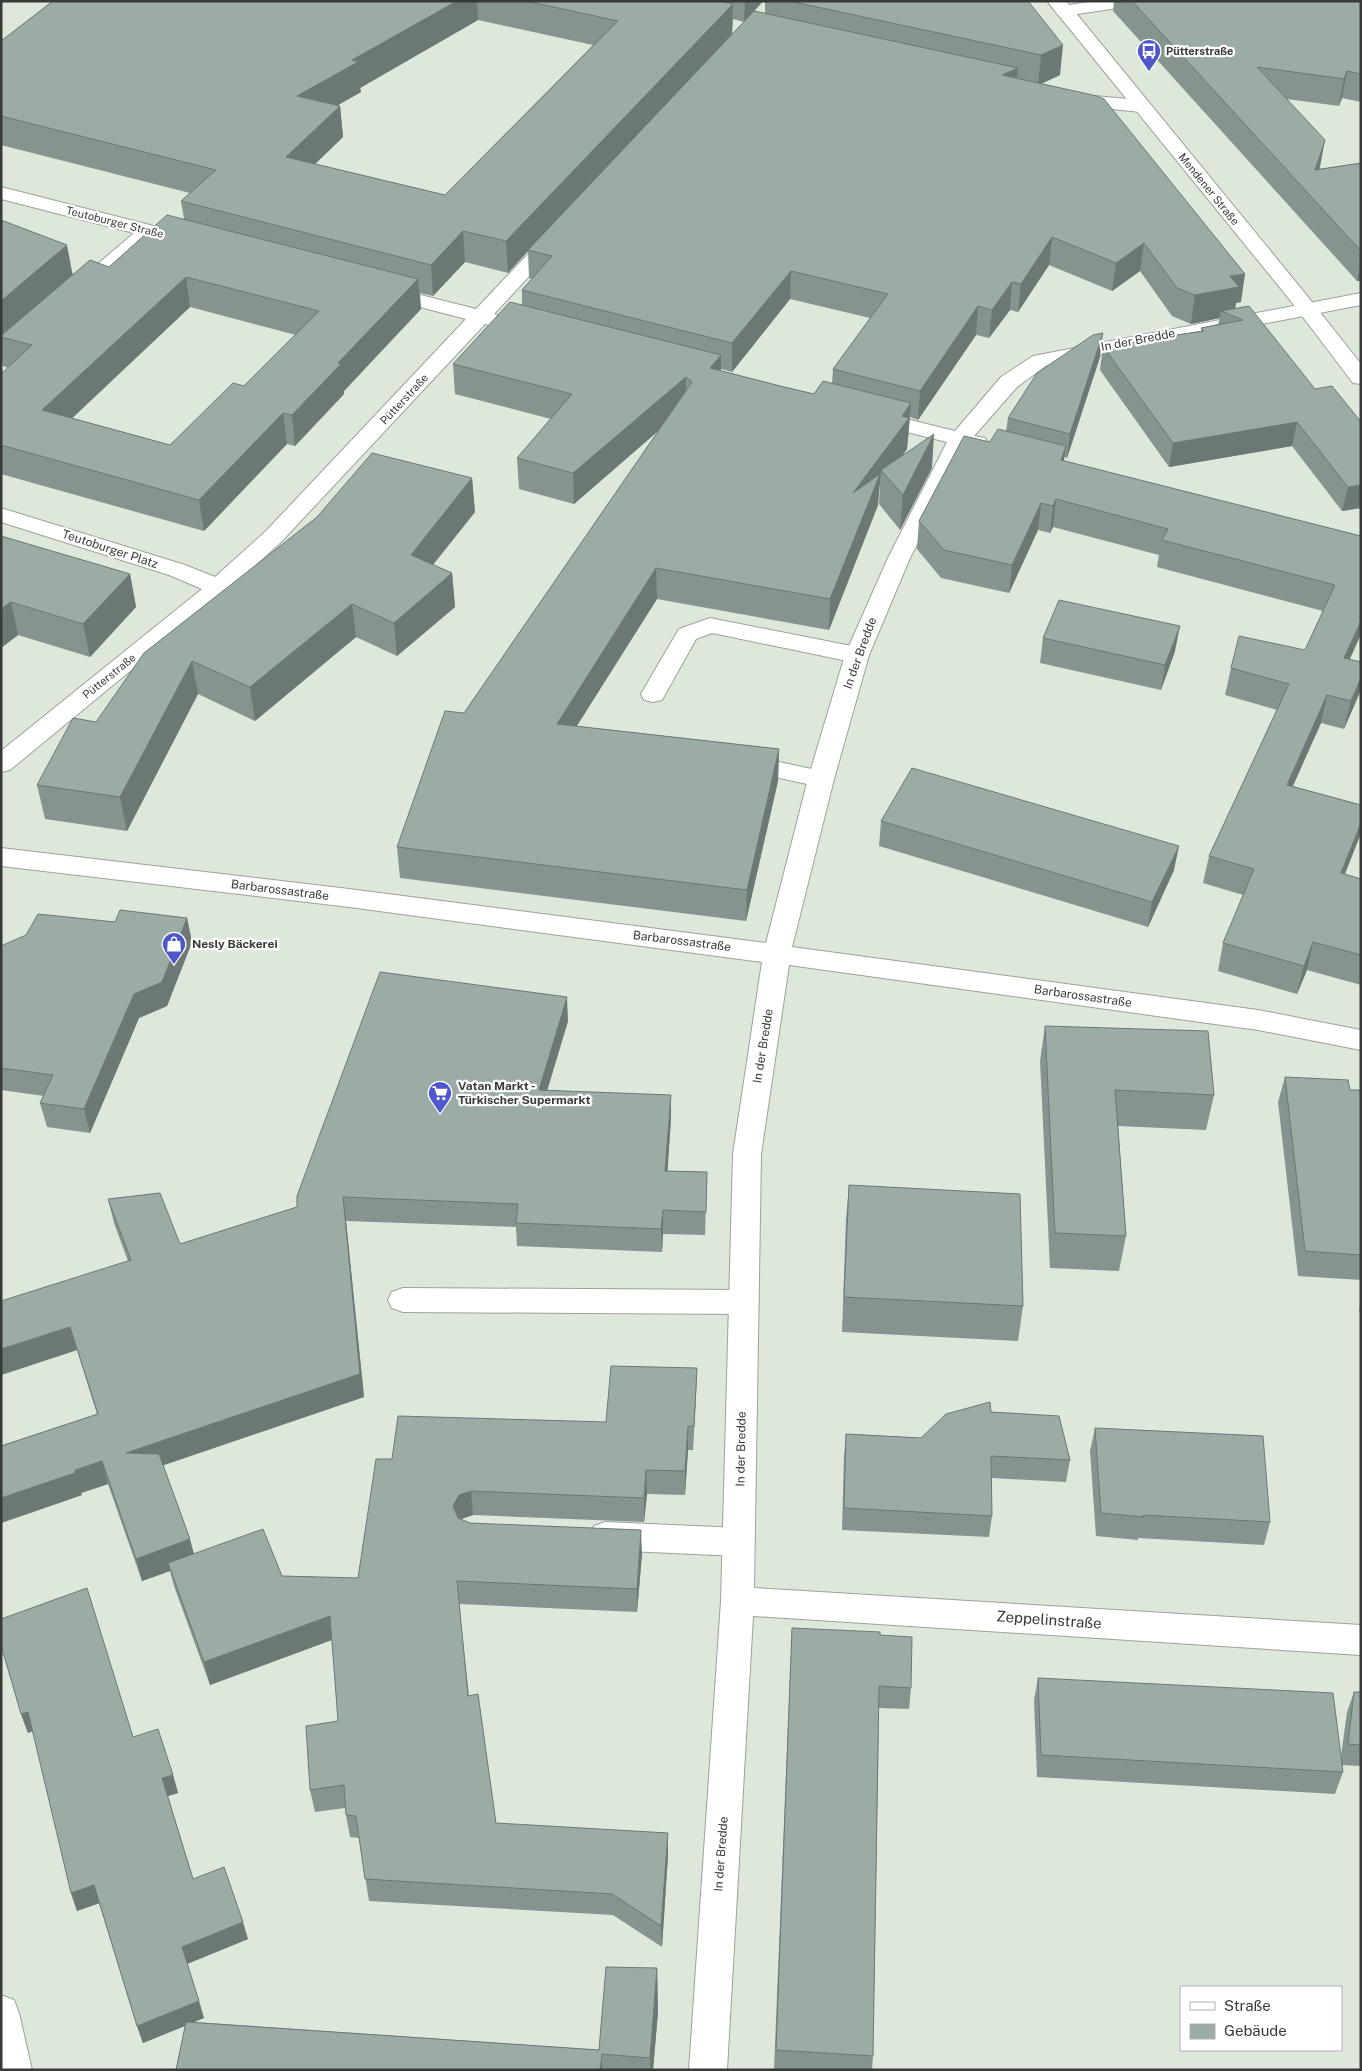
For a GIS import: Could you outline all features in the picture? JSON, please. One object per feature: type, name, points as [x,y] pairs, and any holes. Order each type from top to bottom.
[{"type":"street","points":[[1060,6],[1131,1]]},
{"type":"street","name":"Mendener Straße","points":[[1060,6],[1361,378]]},
{"type":"street","points":[[1053,96],[1072,100],[1140,106]]},
{"type":"street","name":"Teutoburger Straße","points":[[1,193],[205,245]]},
{"type":"street","name":"Pütterstraße","points":[[1,764],[218,587],[274,536],[568,224]]},
{"type":"street","points":[[65,302],[148,231]]},
{"type":"street","points":[[366,287],[546,333]]},
{"type":"street","name":"In der Bredde","points":[[708,2070],[737,1601],[747,1154],[778,954],[821,779],[857,655],[898,558],[960,438],[1009,382],[1040,360],[1361,299]]},
{"type":"street","points":[[856,412],[997,448]]},
{"type":"street","name":"Teutoburger Platz","points":[[1,515],[177,570],[218,587]]},
{"type":"street","points":[[653,694],[687,634],[710,625],[857,655]]},
{"type":"street","points":[[719,756],[821,779]]},
{"type":"street","name":"Barbarossastraße","points":[[1,857],[340,897],[778,954],[1258,1020],[1361,1040]]},
{"type":"street","points":[[403,1300],[744,1302]]},
{"type":"street","points":[[572,1535],[739,1542]]},
{"type":"street","name":"Zeppelinstraße","points":[[737,1601],[1361,1640]]},
{"type":"street","points":[[1,2013],[13,2070]]},
{"type":"building","points":[[53,1],[457,1],[352,60],[358,62],[297,96],[340,106],[286,157],[445,195],[618,21],[526,1],[719,1],[733,4],[506,241],[463,231],[431,265],[181,201],[216,170],[1,116],[1,41]]},
{"type":"building","points":[[789,1],[1028,1],[1063,45],[1041,55]]},
{"type":"building","points":[[1132,1],[1361,1],[1361,74],[1347,71],[1344,79],[1257,67],[1325,140],[1315,170],[1361,163],[1361,251]]},
{"type":"building","points":[[754,11],[1018,68],[1002,75],[1104,99],[1245,274],[1230,276],[1239,287],[1195,295],[1177,288],[1144,243],[1116,263],[1052,237],[1021,284],[1012,282],[992,310],[978,306],[920,391],[833,369],[888,294],[791,271],[732,343],[522,290],[552,256],[528,250]]},
{"type":"building","points":[[167,215],[418,279],[338,363],[341,364],[292,415],[283,413],[199,500],[1,445],[1,374],[32,345],[1,337],[1,335],[90,260],[109,267]],"holes":[[[186,277],[319,311],[244,386],[233,383],[170,445],[42,410]]]},
{"type":"building","points":[[1,220],[67,245],[1,301]]},
{"type":"building","points":[[510,302],[721,355],[710,368],[784,387],[814,394],[823,381],[911,403],[902,416],[909,418],[853,493],[880,474],[830,599],[656,568],[557,724],[779,749],[747,890],[397,847],[445,711],[464,713],[692,382],[686,377],[573,473],[517,458],[572,394],[453,364]]},
{"type":"building","points":[[1249,306],[1315,389],[1332,386],[1361,422],[1361,485],[1348,487],[1297,422],[1173,443],[1103,346],[1204,331],[1201,328],[1243,320],[1221,311]]},
{"type":"building","points":[[1103,333],[1070,434],[1008,418],[1037,373],[1093,335]]},
{"type":"building","points":[[998,429],[1066,446],[1061,460],[1361,536],[1361,621],[1344,658],[1361,662],[1361,678],[1351,701],[1327,695],[1287,785],[1361,805],[1361,823],[1341,873],[1361,879],[1361,955],[1313,942],[1304,966],[1223,943],[1254,869],[1209,856],[1289,684],[1231,668],[1239,636],[1305,650],[1335,585],[1162,540],[1168,529],[1056,499],[1053,506],[1041,503],[1012,565],[944,550],[919,521],[964,436],[990,442]]},
{"type":"building","points":[[934,434],[903,495],[881,470]]},
{"type":"building","points":[[372,453],[472,478],[411,555],[452,573],[394,623],[352,604],[250,687],[192,661],[120,797],[37,785],[73,718],[96,722],[144,653],[317,517]]},
{"type":"building","points":[[1,536],[130,574],[83,624],[11,602],[1,609]]},
{"type":"building","points":[[1059,600],[1180,626],[1165,665],[1043,638]]},
{"type":"building","points":[[912,768],[1179,846],[1152,902],[881,821]]},
{"type":"building","points":[[120,910],[187,918],[162,982],[134,994],[84,1109],[40,1103],[53,1075],[1,1068],[1,946],[26,935],[38,914],[115,922]]},
{"type":"building","points":[[380,972],[567,997],[539,1090],[671,1095],[665,1171],[707,1172],[706,1212],[663,1210],[661,1229],[516,1223],[518,1204],[343,1197],[360,1374],[126,1453],[159,1454],[190,1539],[136,1559],[102,1461],[75,1470],[75,1473],[1,1498],[1,1446],[98,1414],[70,1327],[1,1349],[1,1301],[131,1260],[108,1199],[160,1193],[180,1244],[297,1207],[297,1196]]},
{"type":"building","points":[[1045,1026],[1208,1031],[1214,1095],[1115,1090],[1126,1236],[1055,1233]]},
{"type":"building","points":[[1285,1077],[1348,1080],[1350,1090],[1361,1090],[1361,1255],[1305,1251]]},
{"type":"building","points":[[849,1185],[1020,1194],[1023,1306],[844,1297]]},
{"type":"building","points":[[611,1366],[697,1368],[694,1426],[688,1426],[685,1471],[646,1470],[644,1498],[471,1491],[459,1495],[453,1506],[458,1518],[470,1523],[641,1530],[637,1589],[457,1581],[468,1696],[478,1694],[496,1823],[668,1833],[661,1926],[612,1894],[365,1879],[356,1816],[346,1815],[344,1785],[310,1790],[306,1726],[338,1721],[330,1616],[204,1662],[168,1563],[263,1529],[282,1576],[358,1578],[376,1459],[392,1459],[398,1416],[606,1422]]},
{"type":"building","points":[[990,1402],[991,1412],[1059,1416],[1070,1460],[991,1456],[992,1516],[844,1508],[846,1434],[921,1438],[946,1414]]},
{"type":"building","points":[[1095,1428],[1263,1436],[1270,1522],[1143,1515],[1143,1517],[1101,1513]]},
{"type":"building","points":[[87,1588],[133,1737],[158,1729],[173,1775],[162,1778],[193,1879],[224,1867],[243,1922],[182,1947],[199,2001],[137,2026],[94,1885],[71,1893],[28,1712],[21,1714],[1,1645],[1,1619]]},
{"type":"building","points":[[792,1628],[880,1632],[880,1635],[912,1637],[911,1688],[879,1686],[873,2056],[776,2050]]},
{"type":"building","points":[[1038,1678],[1333,1693],[1343,1772],[1041,1755]]},
{"type":"building","points":[[1354,1692],[1361,1692],[1361,1745],[1348,1744]]},
{"type":"building","points":[[606,1967],[657,1968],[650,2058],[602,2054],[600,2070],[176,2070],[186,2022],[599,2050]]},
{"type":"place","name":"Pütterstraße","points":[[1149,72]]},
{"type":"place","name":"Nesly Bäckerei","points":[[174,965]]},
{"type":"place","name":"Vatan Markt - Türkischer Supermarkt","points":[[440,1114]]}]
